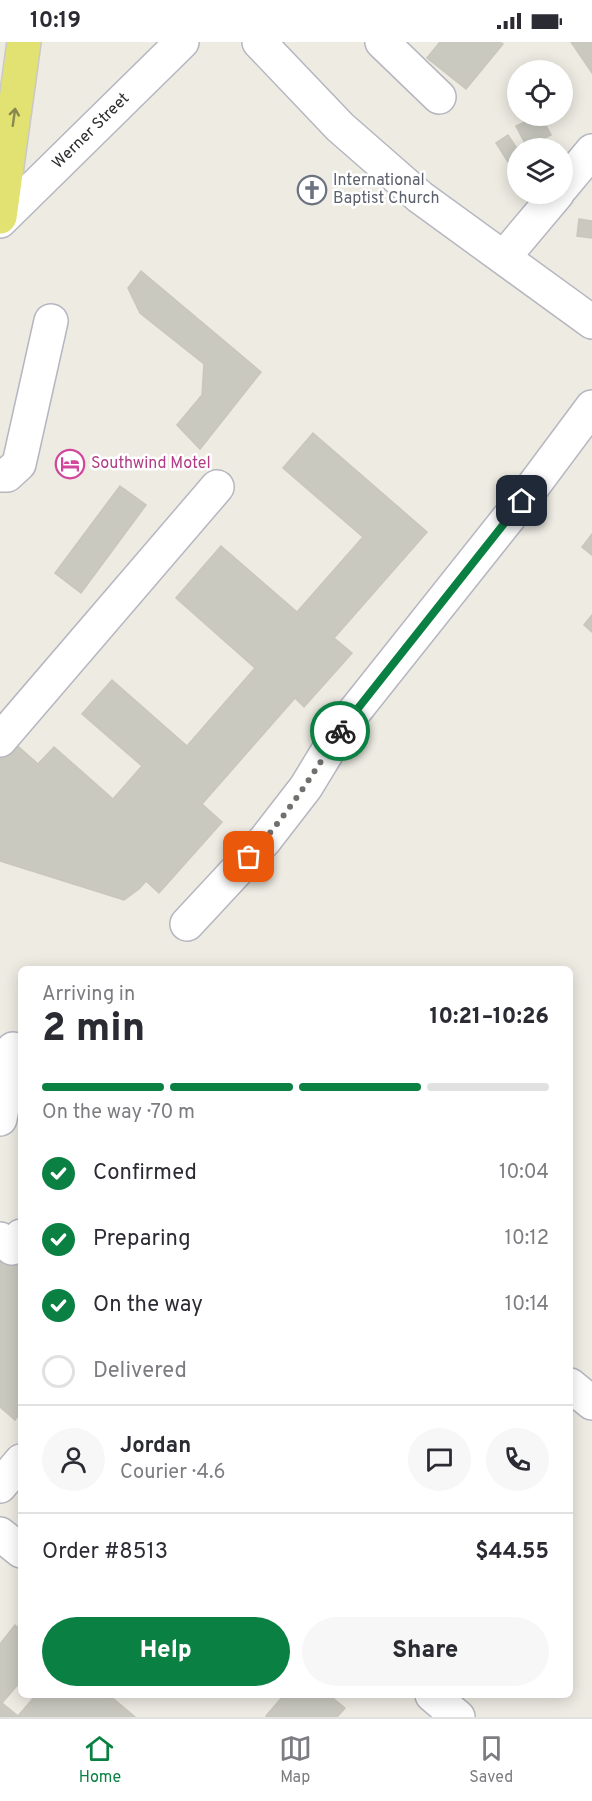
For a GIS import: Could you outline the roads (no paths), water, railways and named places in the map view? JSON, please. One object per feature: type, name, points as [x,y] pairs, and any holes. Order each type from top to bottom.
[{"type":"main road","points":[[0,219],[24,42]]},
{"type":"street","name":"Werner Street","points":[[0,219],[182,42]]},
{"type":"street","points":[[259,42],[340,127],[420,197],[592,322]]},
{"type":"street","points":[[382,42],[439,97]]},
{"type":"street","points":[[573,174],[592,151]]},
{"type":"street","points":[[504,257],[549,204]]},
{"type":"street","points":[[0,475],[8,475],[19,464],[51,321]]},
{"type":"street","points":[[187,924],[265,840],[306,787],[343,726],[522,501],[592,407]]},
{"type":"street","points":[[0,740],[217,487]]},
{"type":"street","points":[[0,1119],[14,1049],[18,1050]]},
{"type":"street","points":[[0,1239],[12,1248],[18,1240]]},
{"type":"street","points":[[573,1387],[592,1403]]},
{"type":"street","points":[[0,1534],[18,1549]]},
{"type":"street","points":[[436,1698],[458,1717]]},
{"type":"place","name":"International Baptist Church","points":[[312,190]]},
{"type":"place","name":"Southwind Motel","points":[[70,464]]}]
